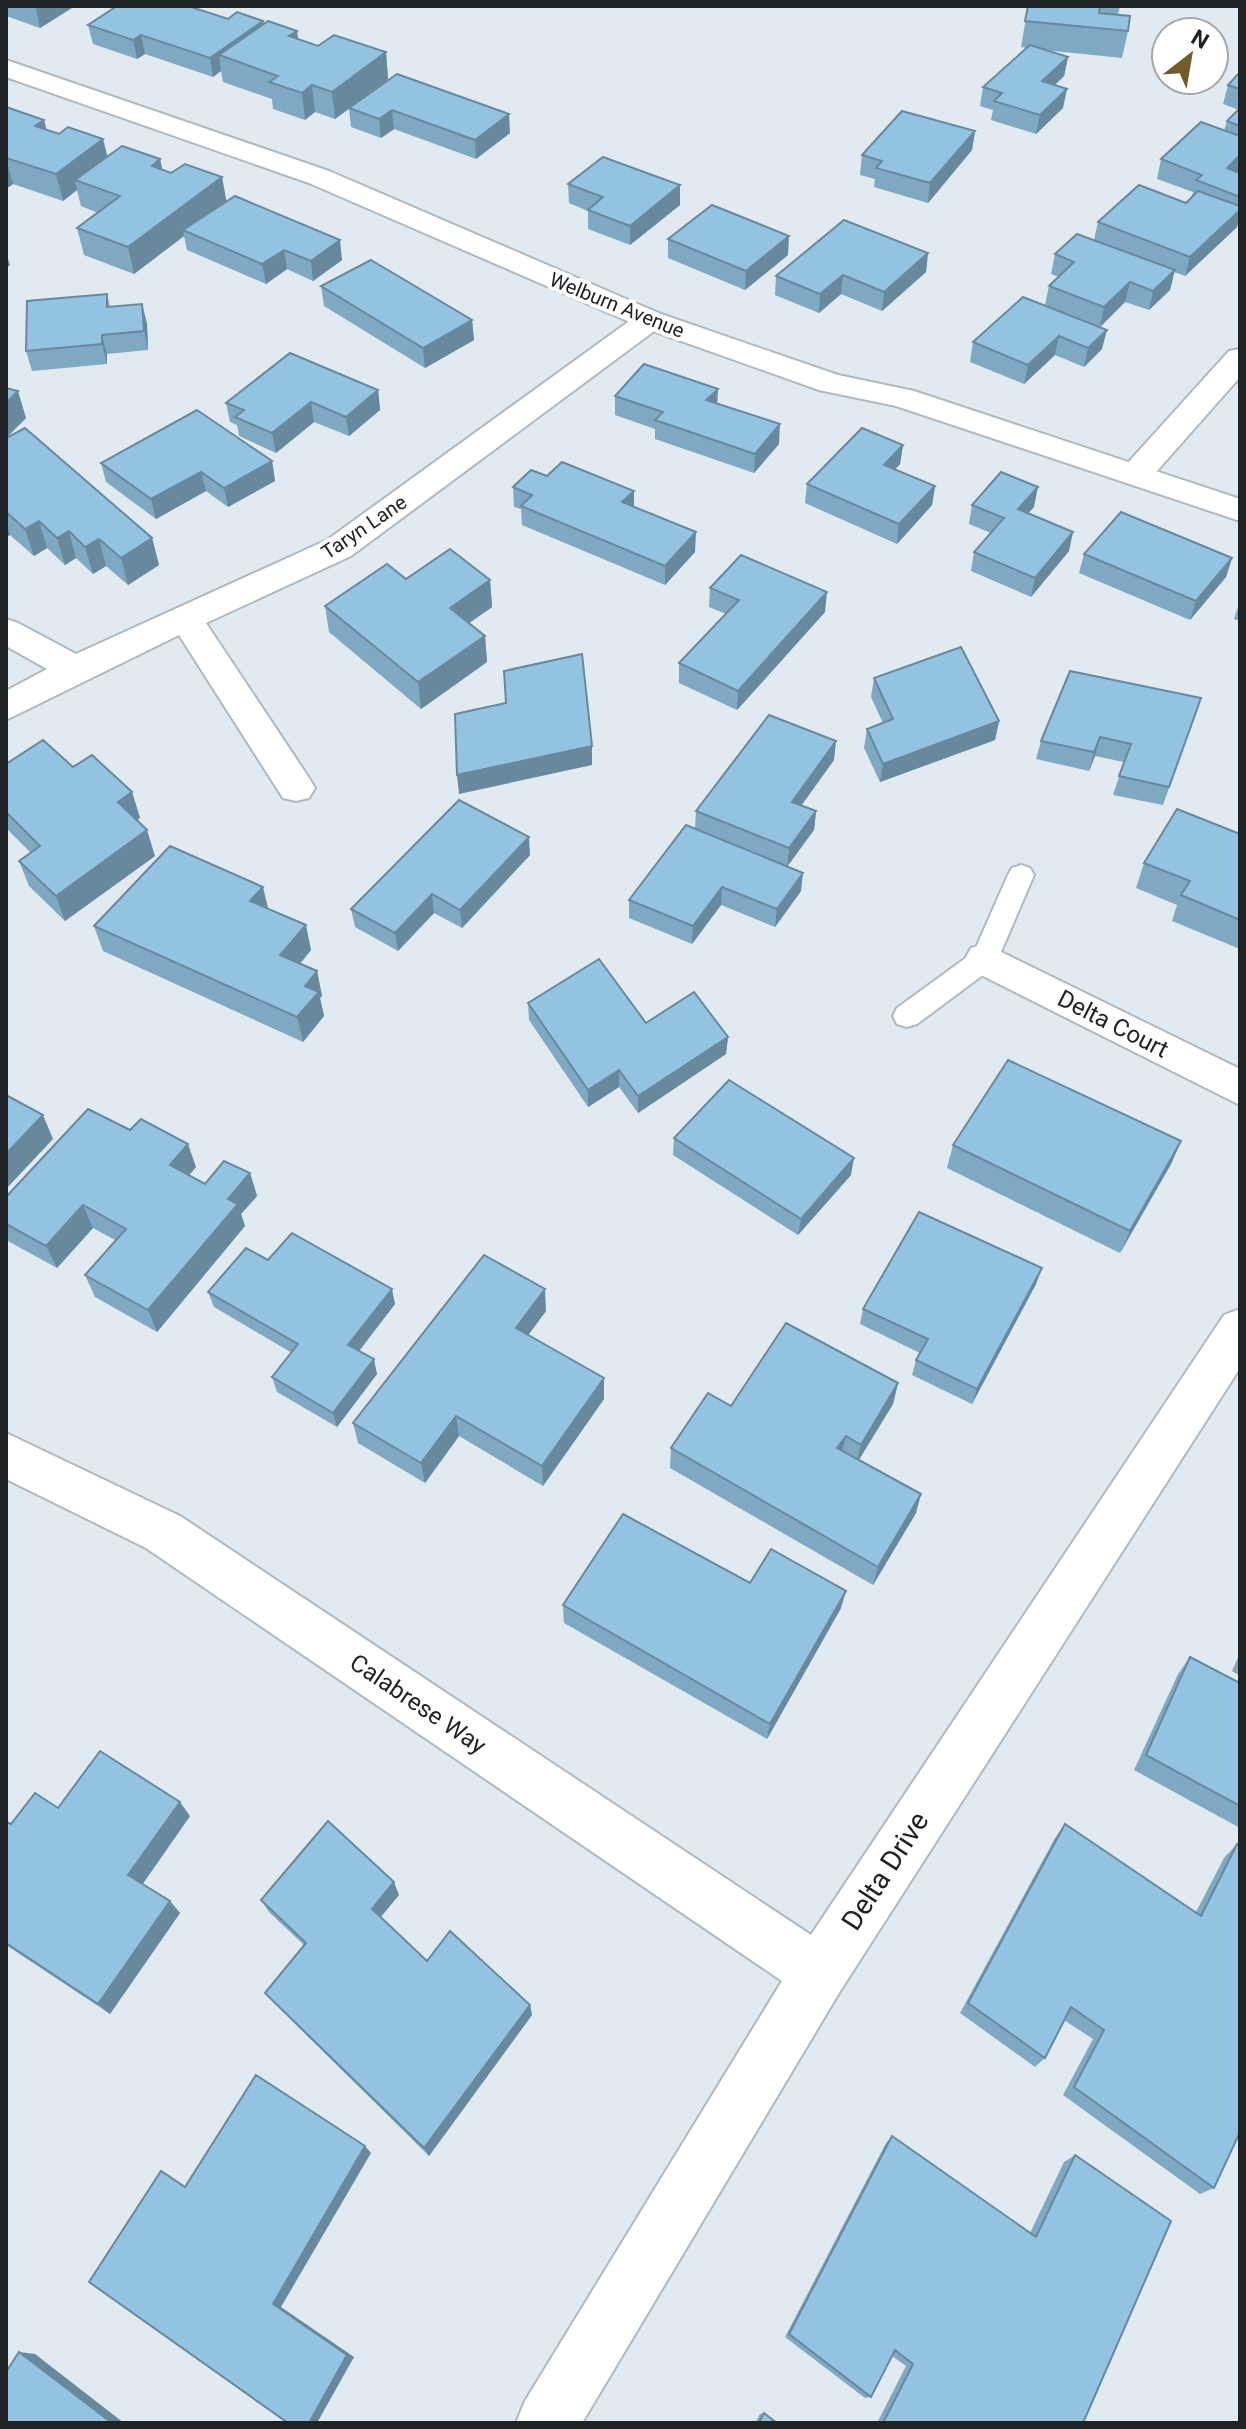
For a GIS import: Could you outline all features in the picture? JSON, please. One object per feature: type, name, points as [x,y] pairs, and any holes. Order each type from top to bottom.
[{"type":"street","name":"Welburn Avenue","points":[[6,68],[319,177],[650,320],[830,383],[903,398],[1137,473],[1240,510]]},
{"type":"street","name":"Taryn Lane","points":[[6,707],[75,669],[339,548],[650,320]]},
{"type":"street","points":[[1137,473],[1240,358]]},
{"type":"street","points":[[186,619],[296,788]]},
{"type":"street","points":[[6,631],[75,669]]},
{"type":"street","name":"Delta Court","points":[[985,959],[1240,1088]]},
{"type":"street","name":"Delta Drive","points":[[547,2423],[819,1973],[1240,1329]]},
{"type":"street","name":"Calabrese Way","points":[[6,1455],[163,1532],[819,1973]]},
{"type":"lane","points":[[907,1016],[985,959],[1021,875]]},
{"type":"building","points":[[117,6],[188,6],[228,19],[237,12],[263,21],[210,58],[141,35],[133,40],[88,25]]},
{"type":"building","points":[[1028,6],[1100,6],[1099,13],[1130,16],[1128,31],[1025,21]]},
{"type":"building","points":[[268,21],[297,31],[289,36],[318,46],[334,35],[386,52],[332,92],[312,85],[302,93],[269,82],[278,76],[219,55]]},
{"type":"building","points":[[1030,45],[1068,57],[1042,81],[1067,89],[1040,115],[994,101],[1002,93],[983,87]]},
{"type":"building","points":[[1240,72],[1240,89],[1230,86]]},
{"type":"building","points":[[397,74],[509,114],[475,140],[392,110],[379,119],[349,108]]},
{"type":"building","points":[[6,107],[44,120],[35,126],[59,134],[68,127],[103,139],[56,174],[6,158]]},
{"type":"building","points":[[1240,108],[1240,126],[1227,121]]},
{"type":"building","points":[[902,111],[975,131],[930,183],[876,168],[882,161],[862,155]]},
{"type":"building","points":[[1201,122],[1240,136],[1240,155],[1227,168],[1240,173],[1240,197],[1196,180],[1202,175],[1161,159]]},
{"type":"building","points":[[122,146],[160,159],[152,166],[171,173],[185,164],[222,177],[128,247],[77,228],[120,196],[75,180]]},
{"type":"building","points":[[603,157],[680,185],[630,226],[588,210],[603,197],[568,184]]},
{"type":"building","points":[[1139,185],[1186,203],[1198,191],[1240,206],[1240,210],[1190,257],[1098,222]]},
{"type":"building","points":[[235,196],[340,240],[311,261],[284,250],[262,264],[183,230]]},
{"type":"building","points":[[712,205],[789,236],[746,271],[668,239]]},
{"type":"building","points":[[844,220],[928,253],[884,292],[843,275],[820,294],[776,276]]},
{"type":"building","points":[[1077,234],[1175,270],[1153,291],[1130,282],[1104,307],[1049,286],[1074,262],[1055,254]]},
{"type":"building","points":[[371,260],[472,320],[423,348],[321,286]]},
{"type":"building","points":[[107,294],[107,307],[142,304],[144,331],[102,335],[102,344],[26,351],[27,301]]},
{"type":"building","points":[[1023,297],[1107,330],[1088,348],[1059,336],[1028,365],[973,342]]},
{"type":"building","points":[[290,353],[378,390],[346,417],[311,402],[272,433],[235,417],[244,410],[226,403]]},
{"type":"building","points":[[644,364],[718,389],[706,400],[780,424],[755,454],[655,420],[663,412],[615,396]]},
{"type":"building","points":[[6,388],[18,391],[6,403]]},
{"type":"building","points":[[197,410],[272,461],[224,488],[201,472],[151,499],[101,463]]},
{"type":"building","points":[[25,428],[152,538],[121,558],[99,539],[85,547],[69,531],[57,538],[39,521],[25,529],[6,512],[6,438]]},
{"type":"building","points":[[862,428],[903,445],[884,465],[935,486],[899,524],[807,484]]},
{"type":"building","points":[[562,462],[634,491],[622,502],[696,532],[665,566],[521,506],[532,495],[513,487],[531,470],[547,476]]},
{"type":"building","points":[[1001,472],[1038,487],[1018,509],[1073,532],[1035,578],[974,552],[1004,518],[972,505]]},
{"type":"building","points":[[1121,512],[1232,558],[1196,601],[1084,554]]},
{"type":"building","points":[[450,549],[490,580],[450,608],[485,636],[418,682],[325,606],[387,564],[406,579]]},
{"type":"building","points":[[741,555],[827,592],[738,691],[679,663],[739,600],[710,588]]},
{"type":"building","points":[[961,647],[999,721],[883,764],[867,729],[893,719],[874,678]]},
{"type":"building","points":[[582,654],[592,746],[457,775],[455,714],[506,703],[504,671]]},
{"type":"building","points":[[1070,671],[1201,698],[1169,787],[1119,776],[1131,744],[1100,737],[1094,752],[1041,741]]},
{"type":"building","points":[[769,715],[836,741],[792,802],[816,811],[789,848],[696,811]]},
{"type":"building","points":[[43,740],[73,767],[92,755],[132,792],[118,802],[147,830],[56,896],[19,861],[40,846],[6,812],[6,764]]},
{"type":"building","points":[[459,800],[529,837],[460,910],[432,894],[395,933],[351,909]]},
{"type":"building","points":[[1177,809],[1240,834],[1240,920],[1181,895],[1190,881],[1144,863]]},
{"type":"building","points":[[686,825],[803,873],[777,909],[722,887],[693,926],[629,900]]},
{"type":"building","points":[[170,846],[263,887],[250,901],[306,925],[280,955],[317,971],[305,986],[319,992],[297,1017],[94,926]]},
{"type":"building","points":[[599,959],[646,1023],[694,992],[728,1037],[638,1096],[619,1070],[588,1090],[528,1003]]},
{"type":"building","points":[[1008,1060],[1181,1141],[1130,1231],[953,1145]]},
{"type":"building","points":[[729,1080],[854,1158],[801,1219],[674,1138]]},
{"type":"building","points":[[6,1095],[43,1115],[6,1154]]},
{"type":"building","points":[[88,1109],[130,1130],[141,1119],[188,1144],[170,1165],[205,1184],[224,1161],[250,1173],[228,1199],[238,1204],[148,1310],[85,1275],[126,1229],[83,1205],[46,1246],[6,1224],[6,1197]]},
{"type":"building","points":[[919,1212],[1042,1268],[977,1389],[916,1360],[928,1339],[863,1309]]},
{"type":"building","points":[[292,1233],[392,1289],[348,1345],[374,1359],[333,1413],[272,1377],[298,1344],[208,1292],[246,1248],[268,1260]]},
{"type":"building","points":[[484,1255],[545,1289],[516,1328],[604,1378],[542,1466],[456,1416],[421,1463],[353,1423]]},
{"type":"building","points":[[786,1323],[898,1383],[861,1445],[846,1436],[837,1448],[921,1494],[878,1567],[671,1448],[708,1393],[731,1406]]},
{"type":"building","points":[[623,1514],[750,1583],[771,1549],[846,1591],[770,1724],[563,1605]]},
{"type":"building","points":[[1190,1657],[1240,1683],[1240,1806],[1146,1755]]},
{"type":"building","points":[[100,1751],[180,1802],[128,1875],[170,1901],[98,2004],[6,1943],[6,1822],[11,1824],[35,1793],[58,1808]]},
{"type":"building","points":[[328,1821],[394,1882],[372,1909],[427,1961],[450,1931],[530,2005],[424,2148],[265,1993],[306,1943],[261,1900]]},
{"type":"building","points":[[1065,1824],[1201,1916],[1237,1844],[1240,1846],[1240,2132],[1214,2188],[1074,2087],[1104,2030],[1071,2007],[1045,2058],[968,2003]]},
{"type":"building","points":[[256,2075],[365,2146],[273,2304],[347,2355],[309,2423],[288,2423],[89,2282],[161,2171],[185,2187]]},
{"type":"building","points":[[892,2136],[1036,2237],[1075,2155],[1171,2221],[1083,2423],[883,2423],[913,2364],[895,2350],[871,2397],[789,2334]]},
{"type":"building","points":[[19,2352],[112,2423],[7,2423],[6,2372]]},
{"type":"building","points":[[764,2413],[777,2423],[759,2423]]}]
